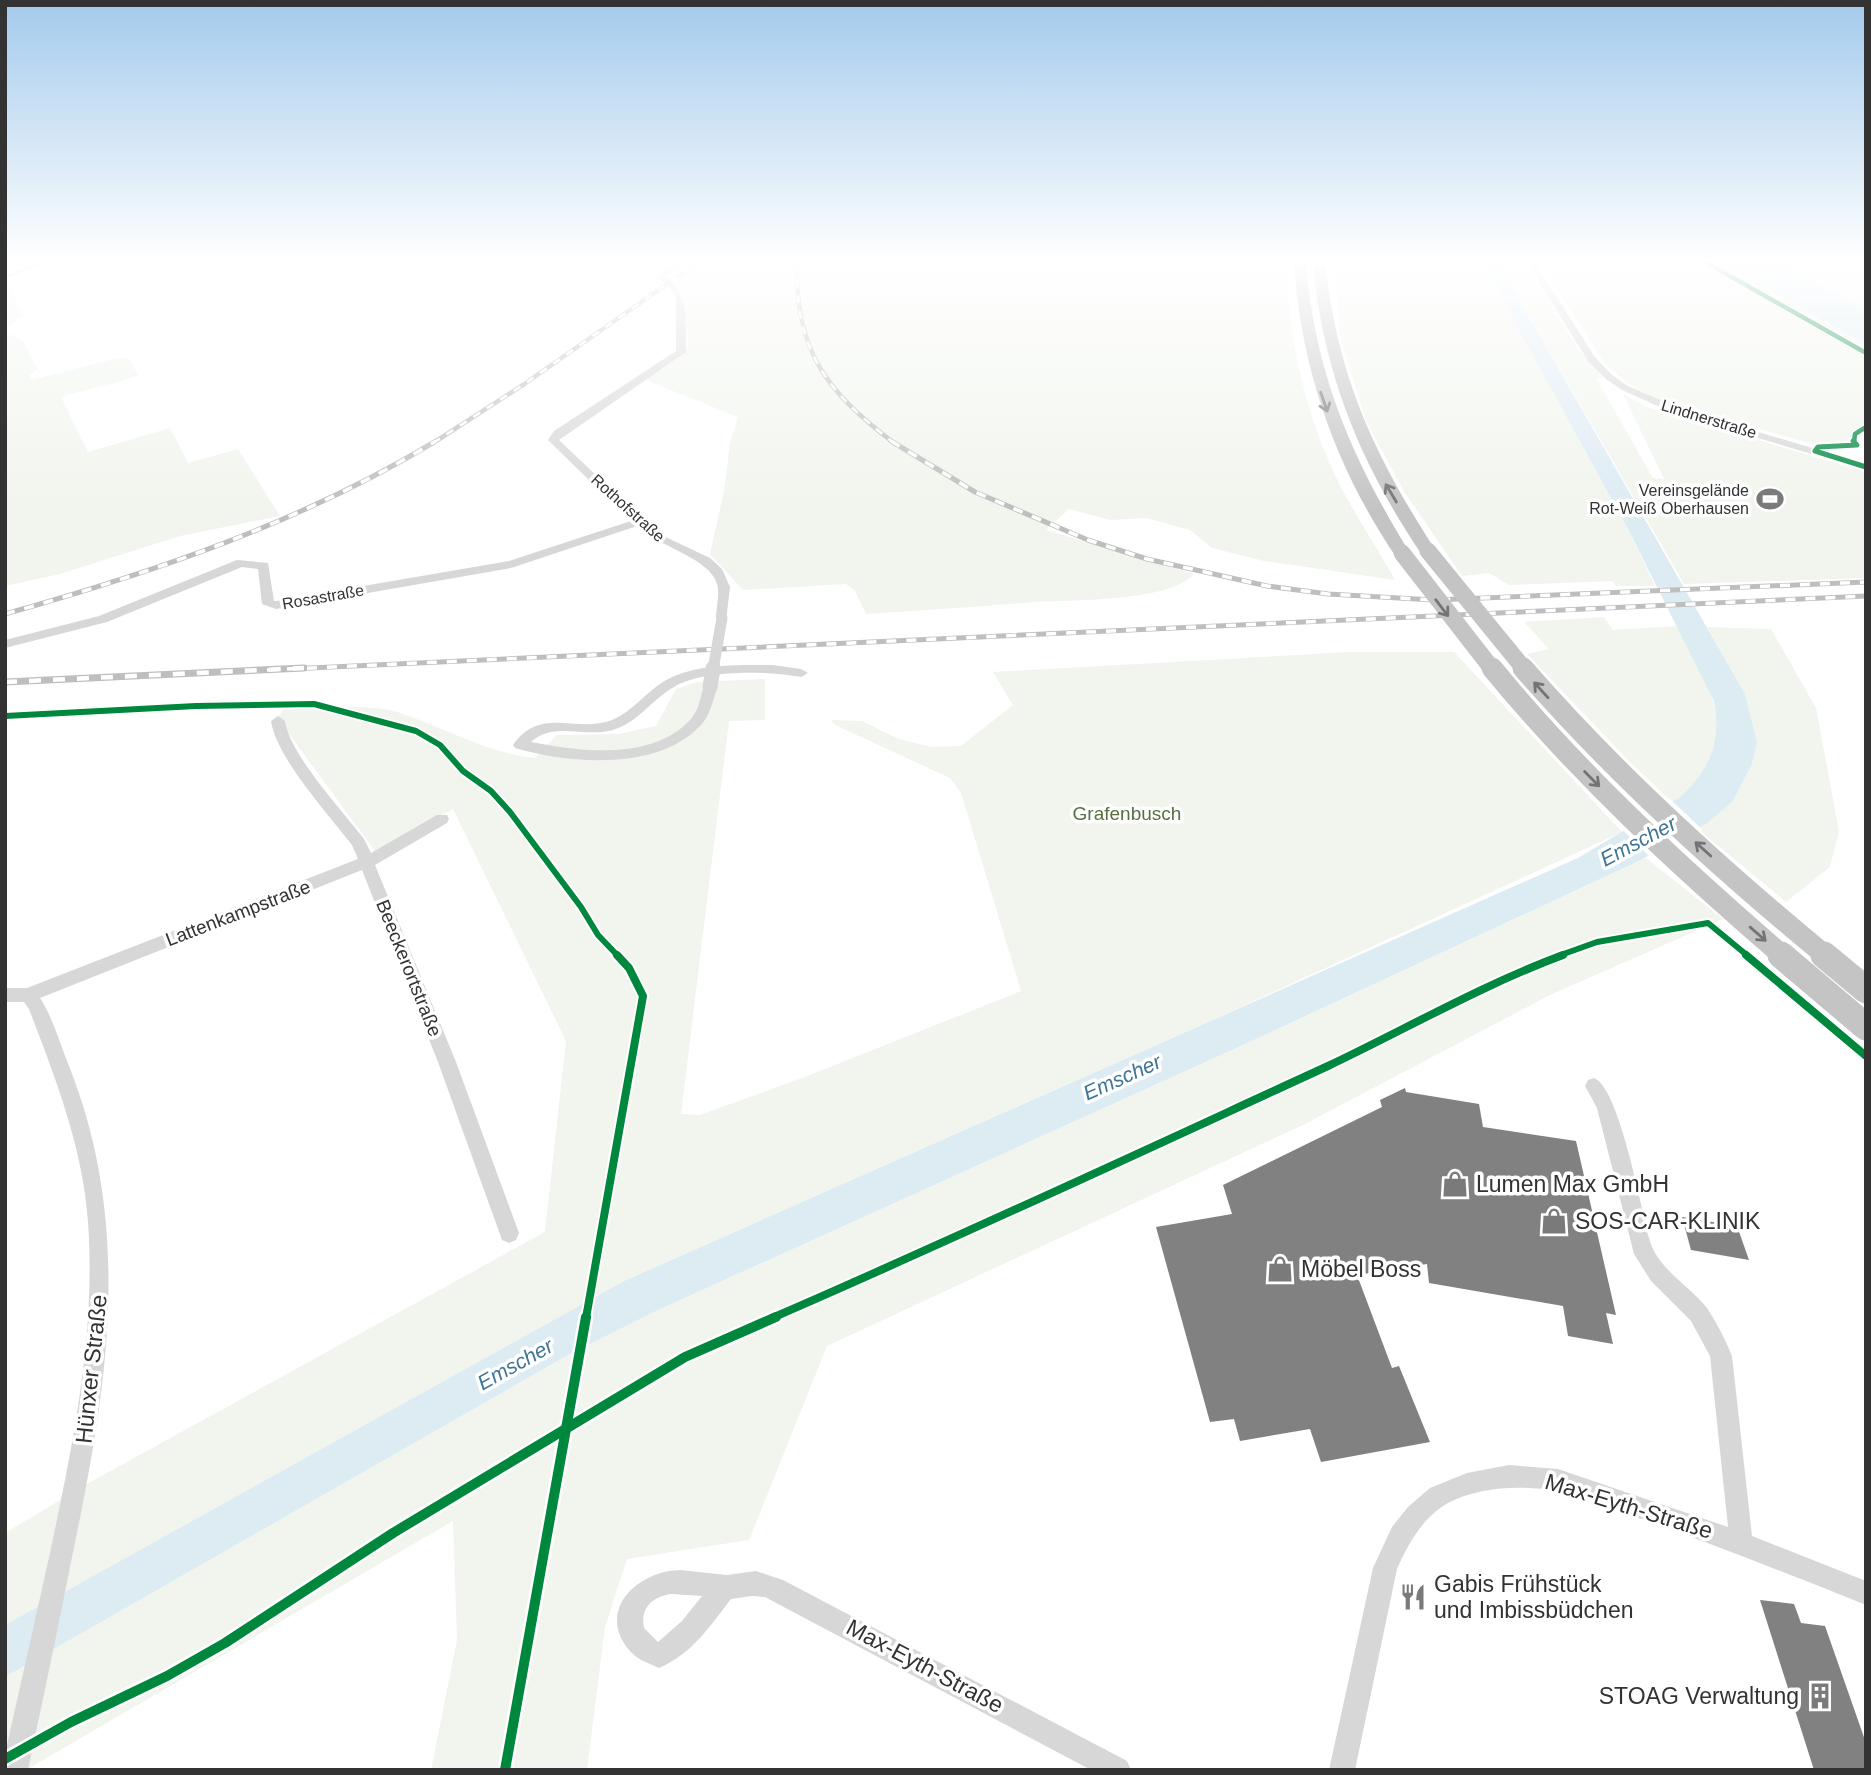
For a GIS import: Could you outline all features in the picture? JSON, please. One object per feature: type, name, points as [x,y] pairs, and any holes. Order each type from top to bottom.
[{"type":"highway","points":[[1310,346],[1326,408],[1356,476],[1402,553],[1484,660],[1584,771],[1739,918],[1866,1027]]},
{"type":"highway","points":[[1331,346],[1349,408],[1380,475],[1428,551],[1509,654],[1609,761],[1768,908],[1866,990]]},
{"type":"street","name":"Rothofstraße","points":[[681,346],[681,352],[553,438],[638,522],[660,540],[706,561],[718,572],[724,587],[722,618],[710,687],[705,706],[695,723],[676,738],[657,746],[625,753],[588,755],[550,752],[520,745],[534,731],[544,727],[597,729],[615,724],[670,683],[688,675],[764,670],[802,673]]},
{"type":"street","name":"Lindnerstraße","points":[[1583,346],[1591,359],[1609,377],[1625,388],[1677,411],[1866,467]]},
{"type":"street","name":"Rosastraße","points":[[5,644],[103,619],[242,563],[264,565],[268,604],[276,605],[511,564],[638,522]]},
{"type":"street","name":"Beeckerortstraße","points":[[278,721],[280,734],[296,760],[359,843],[447,1062],[509,1233]]},
{"type":"street","name":"Lattenkampstraße","points":[[28,995],[367,862],[442,819]]},
{"type":"street","points":[[5,995],[28,995]]},
{"type":"street","name":"Hünxer Straße","points":[[15,1770],[84,1447],[98,1333],[99,1238],[76,1111],[36,1006],[28,995]]},
{"type":"street","name":"Max-Eyth-Straße","points":[[1594,1086],[1606,1105],[1641,1247],[1658,1274],[1698,1314],[1721,1356],[1741,1543]]},
{"type":"street","name":"Max-Eyth-Straße","points":[[1342,1770],[1385,1568],[1400,1535],[1416,1515],[1438,1496],[1467,1484],[1493,1478],[1541,1478],[1619,1500],[1741,1543],[1788,1565],[1866,1593]]},
{"type":"street","name":"Max-Eyth-Straße","points":[[725,1587],[759,1583],[800,1601],[1118,1770]]},
{"type":"green space","points":[[5,346],[26,346],[39,369],[29,375],[32,380],[114,359],[128,358],[139,376],[61,397],[88,452],[170,428],[188,463],[238,449],[280,516],[180,536],[60,574],[5,586]]},
{"type":"green space","points":[[688,346],[1295,346],[1309,406],[1329,461],[1347,499],[1395,580],[1264,561],[1212,548],[1190,530],[1146,518],[1110,520],[1069,509],[1046,530],[1194,574],[1180,584],[1138,595],[866,614],[855,591],[846,584],[743,590],[710,554],[724,491],[730,443],[738,417],[646,380],[688,349]]},
{"type":"green space","points":[[1343,346],[1527,346],[1628,529],[1655,586],[1616,586],[1612,581],[1509,585],[1489,573],[1462,576],[1405,493],[1366,421]]},
{"type":"green space","name":"Vereinsgelände Rot-Weiß Oberhausen","points":[[1546,346],[1576,346],[1603,377],[1596,378],[1653,478],[1664,479],[1623,394],[1647,407],[1866,472],[1866,578],[1684,584]]},
{"type":"green space","points":[[1593,346],[1851,346],[1866,354],[1866,424],[1846,443],[1812,444],[1660,400],[1634,388],[1605,364]]},
{"type":"green space","points":[[1853,346],[1866,346],[1866,352]]},
{"type":"green space","points":[[1604,617],[1613,630],[1678,626],[1697,661],[1712,698],[1717,716],[1713,754],[1696,781],[1672,802],[1527,654],[1549,649],[1524,622]]},
{"type":"green space","points":[[1707,627],[1771,629],[1816,708],[1839,831],[1830,867],[1786,902],[1698,829],[1733,801],[1752,764],[1757,742],[1745,694]]},
{"type":"green space","name":"Grafenbusch","points":[[1351,652],[1454,652],[1622,832],[1221,1016],[624,1281],[5,1625],[5,1533],[94,1480],[545,1232],[566,1041],[453,809],[375,851],[278,719],[283,709],[341,707],[387,710],[499,751],[535,758],[557,735],[618,734],[656,726],[676,689],[697,682],[765,679],[765,720],[729,721],[681,1114],[700,1115],[805,1077],[1021,991],[961,793],[950,778],[835,725],[831,720],[862,721],[899,739],[931,747],[961,746],[1013,705],[993,672]]},
{"type":"green space","points":[[1646,858],[1723,919],[1550,995],[1305,1124],[827,1346],[749,1540],[627,1559],[605,1627],[587,1770],[431,1770],[457,1640],[453,1521],[26,1770],[5,1770],[5,1677],[568,1355],[658,1310],[1243,1045]]},
{"type":"water","name":"Emscher","points":[[1527,346],[1545,346],[1745,694],[1757,742],[1752,764],[1733,801],[1706,824],[1639,861],[1243,1045],[658,1310],[568,1355],[5,1677],[5,1625],[624,1281],[1578,858],[1680,797],[1699,776],[1711,754],[1716,730],[1714,701],[1628,529]]},
{"type":"pier","points":[[1670,799],[1703,830],[1652,859],[1621,828]]},
{"type":"building","name":"Möbel Boss","points":[[1405,1088],[1406,1092],[1479,1104],[1483,1127],[1576,1141],[1616,1315],[1606,1313],[1613,1344],[1568,1336],[1563,1306],[1429,1283],[1427,1264],[1357,1275],[1392,1368],[1399,1366],[1430,1442],[1321,1462],[1310,1429],[1240,1441],[1234,1419],[1210,1422],[1156,1227],[1232,1214],[1223,1185],[1382,1107],[1380,1100]]},
{"type":"building","points":[[1682,1217],[1737,1226],[1749,1260],[1691,1250]]},
{"type":"building","name":"STOAG Verwaltung","points":[[1760,1600],[1794,1604],[1801,1623],[1825,1626],[1866,1743],[1866,1770],[1814,1770]]},
{"type":"railway","points":[[433,443],[579,346]]},
{"type":"railway","points":[[809,346],[833,386],[870,424],[893,442]]},
{"type":"railway","points":[[5,614],[117,581],[227,542],[333,496],[436,441]]},
{"type":"railway","points":[[893,442],[975,492],[1088,540],[1147,559],[1267,586],[1328,594],[1434,600],[1866,582]]},
{"type":"railway","points":[[267,670],[1866,596]]},
{"type":"railway","points":[[5,682],[304,668]]},
{"type":"cycle path","points":[[1853,346],[1866,353]]},
{"type":"cycle path","points":[[1866,427],[1855,434],[1853,442],[1857,445],[1818,447],[1815,451],[1866,467]]},
{"type":"cycle path","points":[[5,716],[196,706],[314,704],[416,731],[440,745],[463,771],[491,791],[510,812],[581,907],[598,935],[629,968],[643,996],[505,1770]]},
{"type":"cycle path","points":[[5,1759],[71,1722],[167,1676],[225,1643],[393,1533],[685,1357],[919,1254],[1381,1041],[1527,968],[1597,942],[1708,923],[1866,1056]]},
{"type":"place","name":"Vereinsgelände Rot-Weiß Oberhausen","points":[[1770,499]]},
{"type":"place","name":"Lumen Max GmbH","points":[[1455,1184]]},
{"type":"place","name":"SOS-CAR-KLINIK","points":[[1554,1221]]},
{"type":"place","name":"Möbel Boss","points":[[1280,1269]]},
{"type":"place","name":"Gabis Frühstück und Imbissbüdchen","points":[[1413,1597]]},
{"type":"place","name":"STOAG Verwaltung","points":[[1820,1696]]}]
